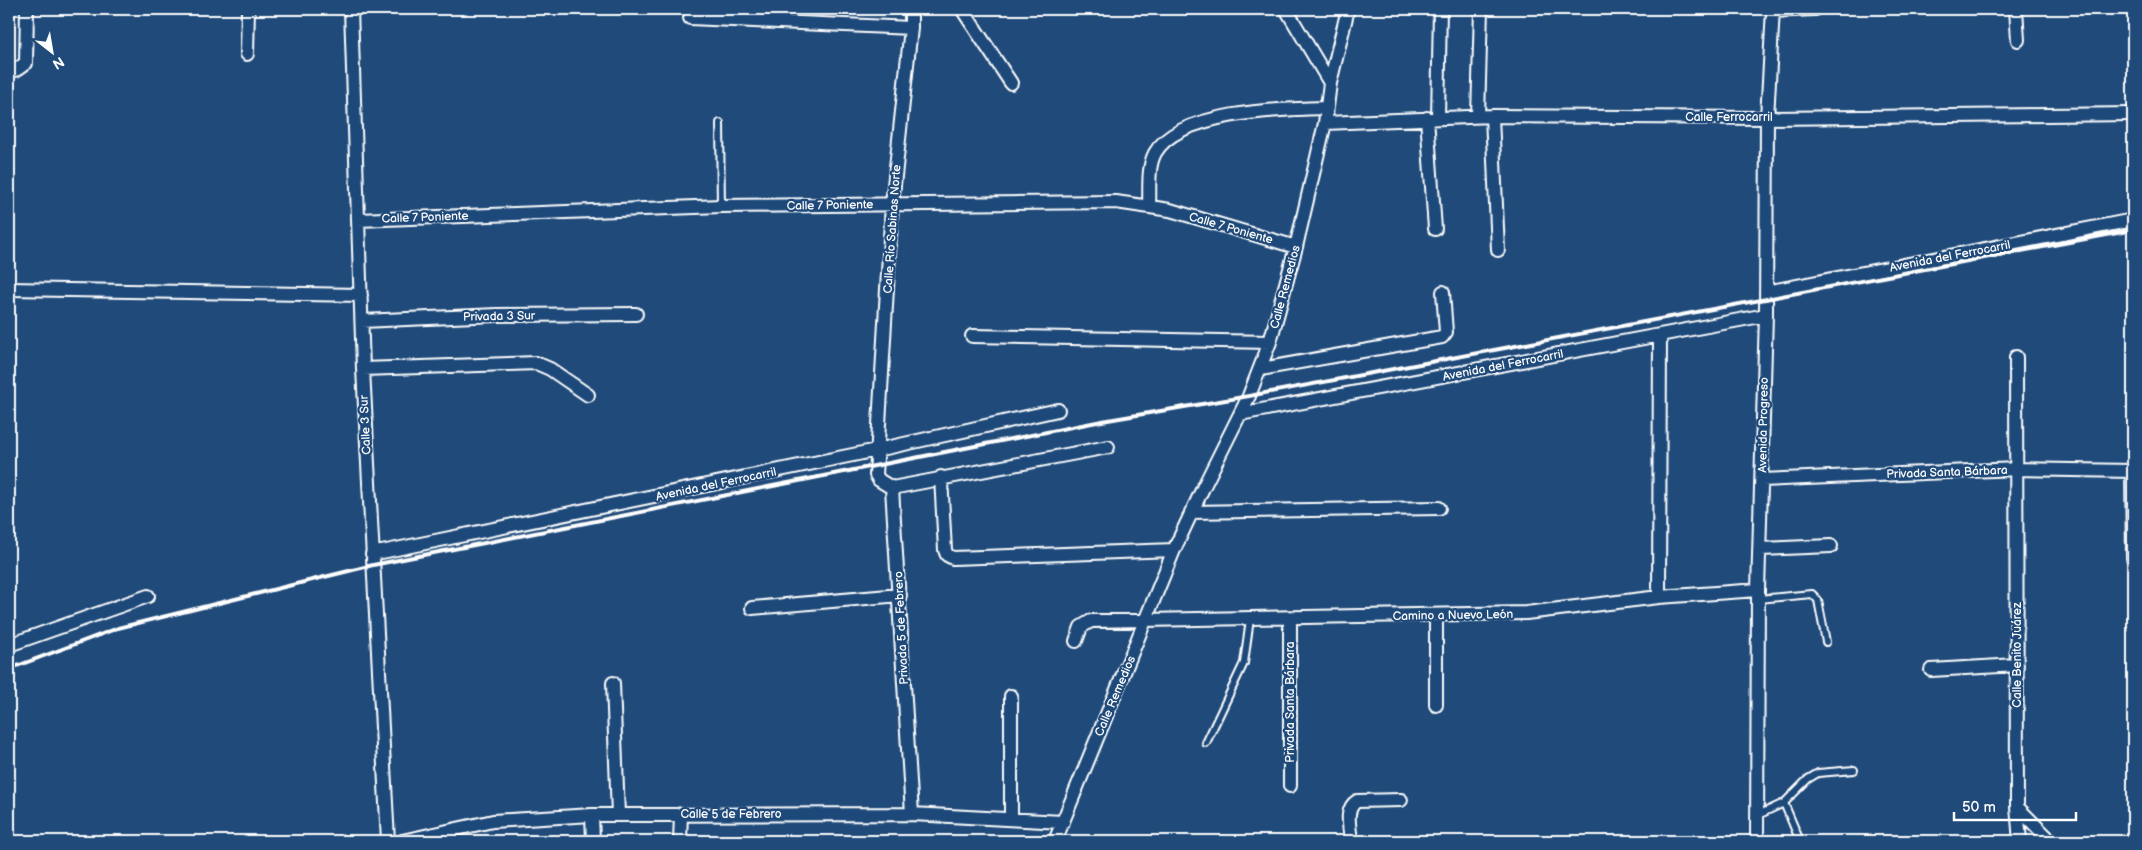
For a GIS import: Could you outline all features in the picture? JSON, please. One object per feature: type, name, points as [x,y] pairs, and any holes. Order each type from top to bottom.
[{"type":"street","points":[[9,70],[16,70],[26,63],[27,9]]},
{"type":"street","points":[[247,54],[248,9]]},
{"type":"street","name":"Calle 3 Sur","points":[[351,9],[362,294],[362,369],[388,841]]},
{"type":"street","name":"Calle Río Sabinas Norte","points":[[877,450],[892,204],[911,28],[911,9]]},
{"type":"street","points":[[962,9],[1011,83]]},
{"type":"street","points":[[1286,9],[1330,82]]},
{"type":"street","name":"Calle Remedios","points":[[1055,841],[1174,550],[1261,369],[1296,247],[1325,123],[1330,82],[1348,9]]},
{"type":"street","points":[[1435,229],[1432,118],[1440,9]]},
{"type":"street","points":[[1478,116],[1481,9]]},
{"type":"street","points":[[1773,10],[1815,9]]},
{"type":"street","points":[[2016,9],[2018,40]]},
{"type":"street","name":"Avenida Progreso","points":[[1757,841],[1758,595],[1766,315],[1767,118],[1773,10]]},
{"type":"street","points":[[690,18],[911,28]]},
{"type":"street","points":[[1149,206],[1151,164],[1154,154],[1162,142],[1188,126],[1219,116],[1327,108]]},
{"type":"street","name":"Calle Ferrocarril","points":[[1325,123],[1478,116],[1767,118],[2133,114]]},
{"type":"street","points":[[1492,116],[1498,250]]},
{"type":"street","name":"Calle 7 Poniente","points":[[358,220],[722,206],[1116,202],[1149,206],[1296,247]]},
{"type":"street","name":"Avenida del Ferrocarril","points":[[1766,292],[2133,220]]},
{"type":"street","points":[[9,289],[362,294]]},
{"type":"street","points":[[1261,369],[1442,337],[1446,332],[1443,292]]},
{"type":"street","name":"Privada 3 Sur","points":[[362,321],[497,315],[636,314]]},
{"type":"street","name":"Avenida del Ferrocarril","points":[[1240,414],[1766,315]]},
{"type":"street","points":[[972,336],[1270,342]]},
{"type":"street","points":[[1659,597],[1660,336]]},
{"type":"street","name":"Calle Benito Juárez","points":[[2016,357],[2017,807],[2020,841]]},
{"type":"street","points":[[362,369],[536,363],[550,369],[588,395]]},
{"type":"street","name":"Avenida del Ferrocarril","points":[[372,554],[877,450],[1058,410]]},
{"type":"street","points":[[877,450],[876,475],[878,480],[892,488],[941,477],[1108,447]]},
{"type":"street","name":"Privada Santa Bárbara","points":[[1762,480],[2016,469],[2133,471],[2133,558]]},
{"type":"street","points":[[941,477],[945,550],[947,555],[953,558],[1174,550]]},
{"type":"street","name":"Privada 5 de Febrero","points":[[892,488],[912,814]]},
{"type":"street","points":[[1191,512],[1439,508]]},
{"type":"street","points":[[1760,549],[1831,546]]},
{"type":"street","points":[[752,608],[900,595]]},
{"type":"street","name":"Camino a Nuevo León","points":[[1076,641],[1081,627],[1091,621],[1290,619],[1526,613],[1659,597],[1758,595]]},
{"type":"street","points":[[9,645],[148,596]]},
{"type":"street","points":[[1436,615],[1436,705]]},
{"type":"street","name":"Privada Santa Bárbara","points":[[1290,619],[1290,786]]},
{"type":"street","points":[[1931,670],[2017,665]]},
{"type":"street","points":[[613,683],[618,815]]},
{"type":"street","points":[[1011,696],[1011,819]]},
{"type":"street","points":[[1351,841],[1348,812],[1351,804],[1357,801],[1401,800]]},
{"type":"street","points":[[2017,807],[2051,841]]},
{"type":"street","points":[[680,841],[681,814]]},
{"type":"street","name":"Calle 5 de Febrero","points":[[402,841],[493,821],[592,815],[912,814],[1063,822]]},
{"type":"street","points":[[592,815],[592,841]]},
{"type":"lane","points":[[720,123],[722,206]]},
{"type":"lane","points":[[1758,595],[1812,594],[1816,597],[1826,642]]},
{"type":"lane","points":[[1206,743],[1244,663],[1250,619]]},
{"type":"lane","points":[[1758,814],[1784,803],[1808,779],[1818,773],[1854,770]]},
{"type":"lane","points":[[1784,803],[1800,841]]},
{"type":"railway","points":[[9,669],[118,628],[373,565],[1102,421],[1249,396],[2133,230]]}]
